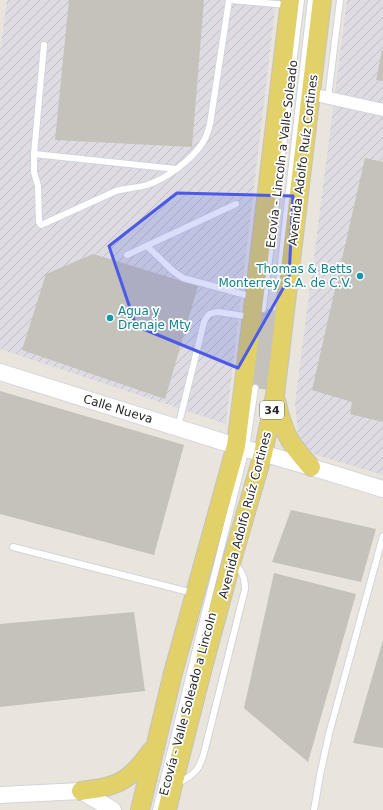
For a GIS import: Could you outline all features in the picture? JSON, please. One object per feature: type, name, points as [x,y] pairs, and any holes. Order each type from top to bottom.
[{"type":"main road","name":"Avenida Adolfo Ruíz Cortines","points":[[140,810],[173,673],[195,593],[275,395],[319,96],[322,0]]},
{"type":"main road","name":"Avenida Adolfo Ruíz Cortines","points":[[167,810],[231,554],[252,450],[257,308],[293,2]]},
{"type":"main road","points":[[275,395],[278,413],[291,442],[311,467]]},
{"type":"main road","points":[[81,791],[112,785],[124,779],[139,767],[155,746]]},
{"type":"street","points":[[319,96],[383,110]]},
{"type":"street","name":"Calle Nueva","points":[[0,372],[383,489]]},
{"type":"street","points":[[0,795],[81,791],[113,810]]},
{"type":"lane","points":[[44,45],[34,154],[34,172],[38,186],[39,222],[41,225],[124,188],[146,186],[157,181],[188,160],[204,142],[210,124],[230,0],[293,2]]},
{"type":"lane","points":[[279,287],[311,0]]},
{"type":"lane","points":[[319,96],[340,0]]},
{"type":"lane","points":[[34,154],[176,169]]},
{"type":"lane","points":[[127,255],[236,204]]},
{"type":"lane","points":[[147,246],[173,271],[183,278],[257,308]]},
{"type":"lane","points":[[178,427],[204,322],[208,315],[213,312],[257,308]]},
{"type":"lane","points":[[156,810],[252,450],[255,388]]},
{"type":"lane","points":[[314,810],[329,734],[383,536]]},
{"type":"lane","points":[[13,547],[195,593]]},
{"type":"lane","name":"Ecovía - Valle Soleado a Lincoln","points":[[160,810],[181,725],[231,554]]},
{"type":"highlighted area","points":[[177,193],[293,196],[289,278],[238,368],[136,326],[109,246]]},
{"type":"shaded area","points":[[7,0],[276,0],[226,424],[0,349],[0,53]]},
{"type":"shaded area","points":[[347,0],[383,0],[383,475],[316,455],[299,441],[295,404]]},
{"type":"building","points":[[69,0],[204,0],[192,147],[55,140]]},
{"type":"building","points":[[383,50],[383,81],[376,80]]},
{"type":"building","name":"Thomas & Betts Monterrey S.A. de C.V.","points":[[365,158],[383,162],[383,422],[350,414],[352,402],[312,390]]},
{"type":"building","name":"Agua y Drenaje Mty","points":[[93,254],[198,286],[165,399],[22,350],[46,274]]},
{"type":"building","points":[[260,308],[282,311],[273,390],[252,388]]},
{"type":"building","points":[[0,391],[184,445],[154,555],[0,514]]},
{"type":"building","points":[[291,510],[376,529],[361,582],[272,562]]},
{"type":"building","points":[[274,573],[356,594],[308,762],[244,708]]},
{"type":"building","points":[[134,612],[145,691],[0,707],[0,624]]},
{"type":"building","points":[[383,640],[383,748],[353,743]]},
{"type":"place","name":"Thomas & Betts Monterrey S.A. de C.V.","points":[[360,276]]},
{"type":"place","name":"Agua y Drenaje Mty","points":[[110,318]]}]
